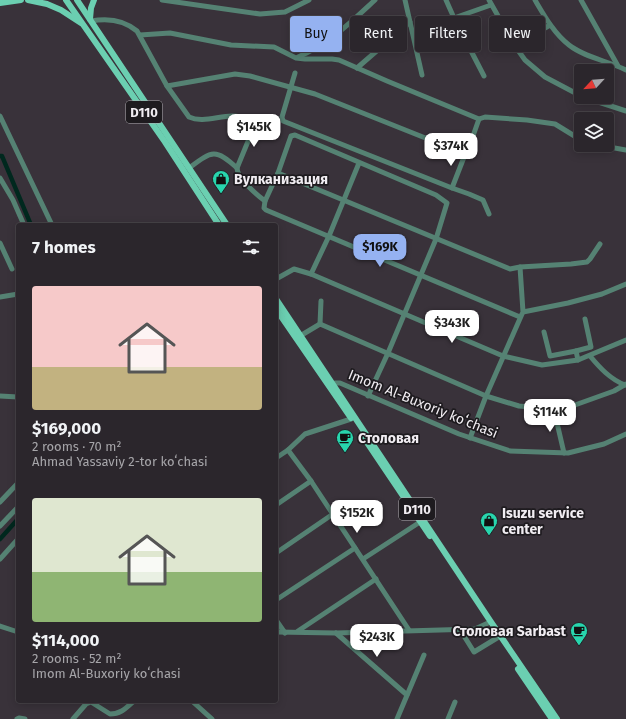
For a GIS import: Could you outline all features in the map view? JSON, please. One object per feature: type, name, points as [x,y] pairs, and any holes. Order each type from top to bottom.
[{"type":"main road","points":[[0,3],[21,0]]},
{"type":"main road","points":[[28,0],[47,4],[61,10],[84,25]]},
{"type":"main road","name":"D110","points":[[66,0],[167,140],[189,168],[226,223]]},
{"type":"main road","name":"D110","points":[[77,0],[167,140],[218,223]]},
{"type":"main road","points":[[90,20],[91,8],[94,0]]},
{"type":"main road","name":"D110","points":[[278,302],[351,419],[420,522],[439,547],[497,638],[512,655],[552,719]]},
{"type":"main road","name":"D110","points":[[278,312],[330,385],[512,655],[558,719]]},
{"type":"street","points":[[162,0],[260,14],[285,12],[294,9],[309,0]]},
{"type":"street","points":[[296,58],[308,53],[342,32],[374,0]]},
{"type":"street","points":[[405,0],[422,75]]},
{"type":"street","points":[[446,0],[453,16]]},
{"type":"street","points":[[536,0],[550,26],[570,46],[626,70]]},
{"type":"street","points":[[581,0],[618,66]]},
{"type":"street","points":[[458,16],[490,2],[498,16]]},
{"type":"street","points":[[90,20],[116,20],[134,28],[140,35],[167,86],[186,113],[192,118],[203,119],[232,116],[243,117],[256,122],[237,168],[237,172],[242,180],[265,201]]},
{"type":"street","points":[[358,68],[410,22]]},
{"type":"street","points":[[545,29],[550,26]]},
{"type":"street","points":[[140,35],[170,33],[231,45],[274,47],[296,58],[332,58],[479,119],[485,117],[555,124],[574,136]]},
{"type":"street","points":[[472,52],[484,76]]},
{"type":"street","points":[[519,52],[525,60],[545,77],[574,92]]},
{"type":"street","points":[[295,73],[282,117],[283,121],[483,200],[490,214]]},
{"type":"street","points":[[167,86],[242,74],[315,94],[463,153],[468,149]]},
{"type":"street","points":[[605,104],[626,111]]},
{"type":"street","points":[[0,116],[51,223]]},
{"type":"street","points":[[452,188],[479,119]]},
{"type":"street","points":[[368,396],[388,353],[420,276],[436,239],[447,203],[445,200],[436,195],[294,135],[291,136],[278,173],[265,201],[264,208],[266,210],[420,276],[520,317]]},
{"type":"street","points":[[614,148],[626,150]]},
{"type":"street","points":[[189,168],[207,156],[218,154],[225,157],[237,168]]},
{"type":"street","points":[[311,274],[329,236],[358,162]]},
{"type":"street","points":[[278,173],[344,199],[510,269],[587,262],[600,244]]},
{"type":"street","points":[[0,178],[13,200],[23,223]]},
{"type":"street","points":[[0,243],[12,269]]},
{"type":"street","points":[[470,438],[486,396],[523,312],[520,267]]},
{"type":"street","points":[[278,278],[294,269],[311,274],[503,356],[542,365],[578,360],[626,340]]},
{"type":"street","points":[[523,312],[568,303],[602,294],[626,284]]},
{"type":"street","points":[[0,297],[16,294]]},
{"type":"street","points":[[320,324],[321,301]]},
{"type":"street","points":[[544,332],[550,356],[591,347],[585,319]]},
{"type":"street","points":[[300,336],[320,324]]},
{"type":"street","points":[[320,324],[486,396],[519,406],[561,410],[614,391],[625,384]]},
{"type":"street","points":[[576,351],[578,360]]},
{"type":"street","points":[[590,356],[600,369],[618,382],[625,384]]},
{"type":"street","name":"Imom Al-Buxoriy koʻchasi","points":[[330,385],[340,383],[470,438],[510,451],[564,453],[604,444],[626,434]]},
{"type":"street","points":[[0,396],[16,397]]},
{"type":"street","points":[[554,410],[564,453]]},
{"type":"street","points":[[278,457],[288,450],[305,434],[351,419]]},
{"type":"street","points":[[288,450],[311,481],[409,630]]},
{"type":"street","points":[[278,504],[311,481]]},
{"type":"street","points":[[0,502],[16,485]]},
{"type":"street","points":[[0,526],[16,509]]},
{"type":"street","points":[[278,552],[333,514]]},
{"type":"street","points":[[363,559],[420,522]]},
{"type":"street","points":[[0,559],[16,542]]},
{"type":"street","points":[[278,599],[356,548]]},
{"type":"street","points":[[297,632],[376,579]]},
{"type":"street","points":[[278,623],[285,633]]},
{"type":"street","points":[[278,632],[336,633],[475,629],[488,623]]},
{"type":"street","points":[[0,626],[16,631]]},
{"type":"street","points":[[336,633],[407,695]]},
{"type":"street","points":[[464,636],[474,652],[497,638]]},
{"type":"street","points":[[397,719],[424,655]]},
{"type":"street","points":[[448,719],[455,702]]},
{"type":"street","points":[[73,719],[88,703]]},
{"type":"street","points":[[94,703],[110,714],[122,712],[132,703]]},
{"type":"street","points":[[194,703],[212,719]]},
{"type":"street","points":[[17,719],[25,719]]},
{"type":"waterway","points":[[0,156],[2,156],[30,223]]},
{"type":"waterway","points":[[0,539],[16,521]]},
{"type":"place","name":"Вулканизация","points":[[221,194]]},
{"type":"place","name":"Столовая","points":[[345,453]]},
{"type":"place","name":"Isuzu service center","points":[[489,536]]},
{"type":"place","name":"Столовая Sarbast","points":[[579,646]]}]
